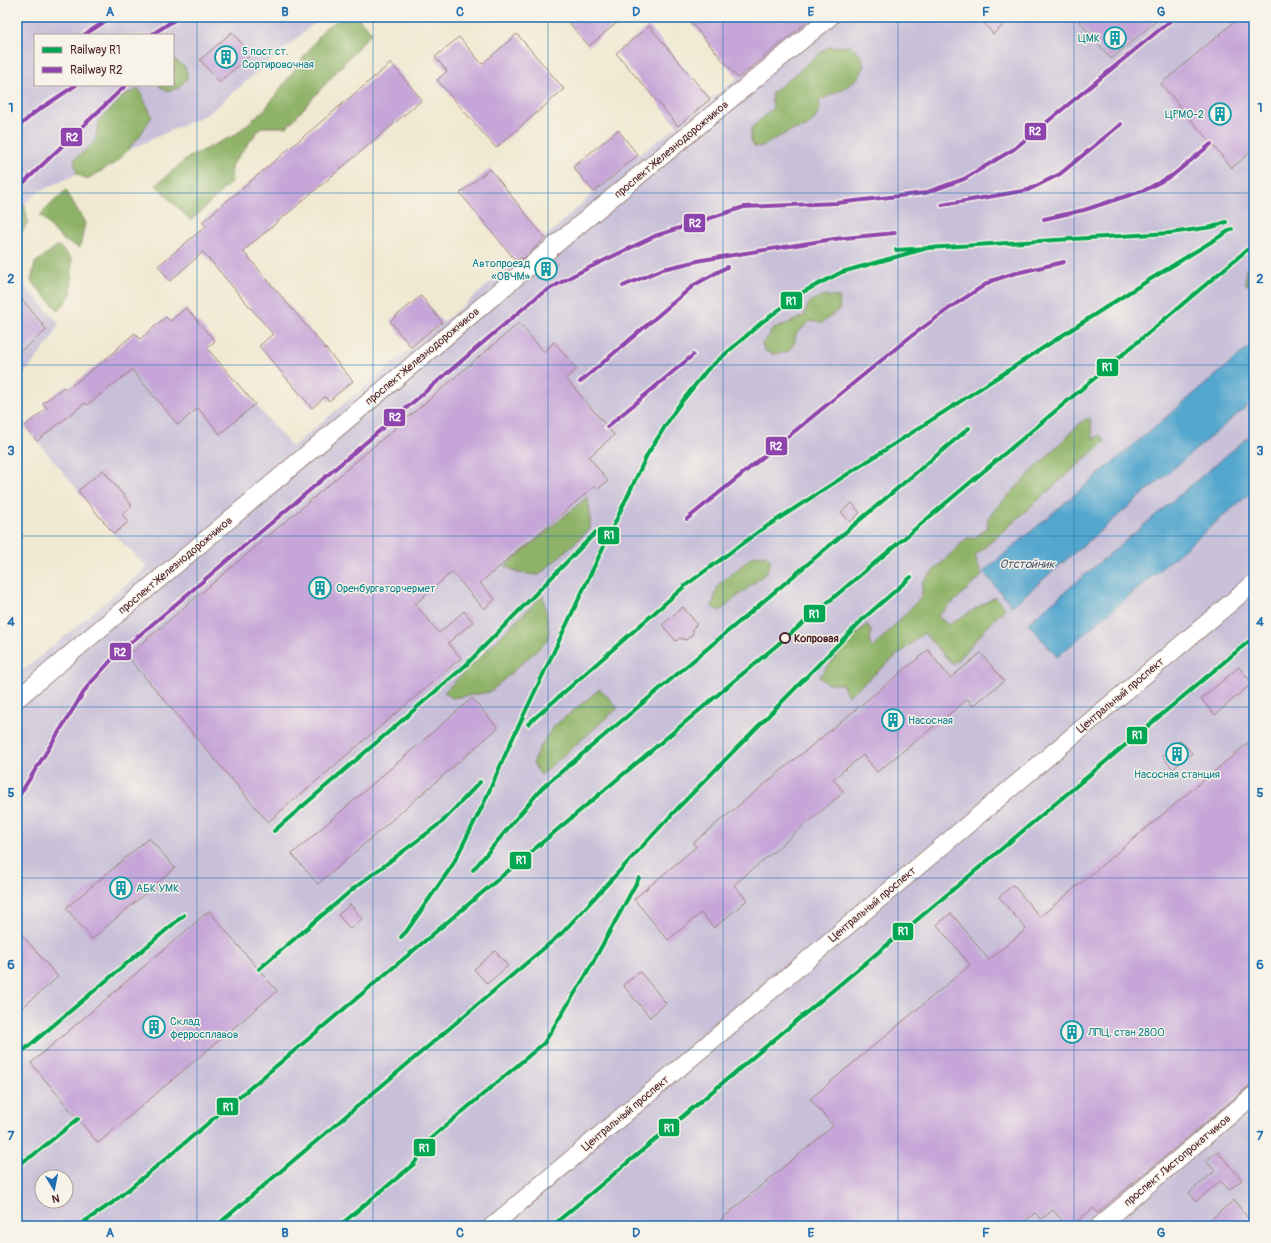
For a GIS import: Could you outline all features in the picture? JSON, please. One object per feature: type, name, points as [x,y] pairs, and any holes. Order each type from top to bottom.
[{"type":"street","name":"проспект Железнодорожников","points":[[17,699],[514,279],[830,17]]},
{"type":"street","name":"Центральный проспект","points":[[492,1226],[1254,583]]},
{"type":"street","name":"проспект Листопрокатчиков","points":[[1099,1226],[1254,1095]]},
{"type":"shaded area","points":[[17,17],[322,17],[209,113],[40,191],[17,209]]},
{"type":"shaded area","points":[[813,17],[1254,17],[1254,1226],[17,1226],[17,676],[147,567],[114,534],[25,426],[47,409],[43,403],[64,387],[71,386],[105,360],[135,333],[172,377],[207,348],[292,447],[545,238],[594,192],[638,155],[678,126]]},
{"type":"shaded area","points":[[17,278],[59,323],[51,340],[17,383]]},
{"type":"green space","points":[[345,17],[357,17],[372,32],[287,127],[261,127],[231,166],[232,181],[191,221],[156,185],[189,157],[235,135],[266,108],[326,27]]},
{"type":"green space","points":[[850,46],[860,55],[863,64],[862,72],[856,79],[848,86],[819,101],[820,110],[815,119],[806,127],[792,130],[762,146],[755,147],[751,141],[751,128],[773,108],[771,94],[828,47]]},
{"type":"green space","points":[[174,60],[185,67],[188,78],[178,88],[167,91],[160,86],[174,86]]},
{"type":"green space","points":[[139,89],[152,116],[139,137],[117,162],[87,179],[77,174],[74,160],[95,141],[99,120],[126,94]]},
{"type":"green space","points":[[66,190],[85,223],[80,248],[63,240],[40,215]]},
{"type":"green space","points":[[24,203],[28,222],[21,234],[17,234],[17,209]]},
{"type":"green space","points":[[58,245],[72,259],[71,294],[59,311],[31,281],[35,263]]},
{"type":"green space","points":[[1254,264],[1254,288],[1246,284],[1246,269]]},
{"type":"green space","points":[[825,296],[839,297],[840,309],[822,323],[810,321],[796,334],[795,342],[788,352],[773,354],[765,351],[762,344],[772,330],[804,316],[807,307],[811,302]]},
{"type":"green space","points":[[1090,418],[1093,439],[1100,435],[1105,441],[975,556],[982,576],[938,616],[948,625],[995,597],[1005,608],[953,665],[924,633],[848,696],[842,684],[828,684],[819,677],[849,641],[867,624],[871,631],[870,645],[873,648],[922,596],[922,582],[967,538],[975,538],[987,528],[988,518],[998,506],[1082,421]]},
{"type":"green space","points":[[587,497],[590,511],[590,529],[539,575],[519,573],[505,566]]},
{"type":"green space","points":[[765,555],[771,560],[767,572],[720,611],[712,607],[718,585],[753,556]]},
{"type":"green space","points":[[543,595],[549,631],[547,641],[490,692],[452,698],[444,692]]},
{"type":"green space","points":[[600,689],[618,708],[541,775],[533,764],[538,750],[553,727]]},
{"type":"water","name":"Отстойник","points":[[1254,343],[1254,400],[1012,606],[983,572]]},
{"type":"water","name":"Отстойник","points":[[1254,432],[1254,490],[1057,657],[1028,623]]},
{"type":"building","points":[[564,17],[624,17],[589,46]]},
{"type":"building","points":[[686,17],[813,17],[738,78]]},
{"type":"building","points":[[979,17],[1013,17],[993,34]]},
{"type":"building","name":"ЦМК","points":[[1076,17],[1161,17],[1111,59]]},
{"type":"building","name":"ЦРМО-2","points":[[1240,17],[1254,17],[1254,149],[1232,168],[1161,84]]},
{"type":"building","points":[[649,26],[710,99],[678,126],[616,53]]},
{"type":"building","name":"5 пост ст. Сортировочная","points":[[232,32],[251,55],[219,82],[200,60]]},
{"type":"building","points":[[517,34],[564,89],[496,148],[437,80],[447,71],[435,57],[459,37],[482,64]]},
{"type":"building","points":[[391,63],[422,100],[243,251],[353,381],[329,401],[325,397],[312,408],[259,346],[273,334],[203,252],[170,281],[158,266],[206,226],[202,222]]},
{"type":"building","points":[[618,130],[638,155],[594,192],[573,167]]},
{"type":"building","points":[[490,169],[545,238],[523,259],[521,257],[516,261],[460,193]]},
{"type":"building","name":"Автопроезд «ОВЧМ»","points":[[553,260],[557,264],[539,279],[535,274]]},
{"type":"building","points":[[17,293],[47,330],[17,354]]},
{"type":"building","points":[[421,296],[442,322],[411,347],[390,321]]},
{"type":"building","points":[[186,308],[215,341],[207,348],[255,404],[220,434],[198,408],[178,425],[132,370],[87,405],[85,403],[37,441],[25,426],[47,408],[43,403],[64,387],[66,390],[116,351],[115,350],[135,333],[140,339],[166,317],[170,321]]},
{"type":"building","name":"Оренбургвторчермет","points":[[519,323],[544,352],[554,342],[577,369],[566,378],[614,435],[589,457],[608,481],[598,489],[595,486],[480,583],[495,599],[484,609],[452,572],[415,604],[439,633],[464,611],[473,622],[448,643],[461,658],[268,822],[127,656]]},
{"type":"building","points":[[103,470],[132,506],[122,514],[128,522],[114,534],[78,491]]},
{"type":"building","points":[[852,503],[860,513],[850,522],[841,512]]},
{"type":"building","points":[[683,607],[697,624],[693,628],[693,634],[686,640],[680,638],[676,641],[662,625]]},
{"type":"building","points":[[928,650],[950,678],[981,653],[1004,681],[973,706],[968,699],[877,772],[863,755],[833,779],[844,792],[734,885],[747,900],[714,928],[701,913],[668,940],[634,899],[696,847],[693,843]]},
{"type":"building","points":[[1239,667],[1252,683],[1215,715],[1201,699]]},
{"type":"building","points":[[472,698],[498,728],[318,884],[292,854]]},
{"type":"building","name":"ЛПЦ, стан 2800","points":[[1254,738],[1254,1082],[1097,1213],[1093,1208],[1072,1226],[1067,1226],[1053,1210],[1041,1219],[1035,1213],[1020,1226],[713,1226],[833,1126],[810,1099],[970,965],[937,925],[951,913],[989,960],[1026,929],[999,897],[1013,885],[1040,917]]},
{"type":"building","name":"Насосная станция","points":[[1181,740],[1192,753],[1173,769],[1162,756]]},
{"type":"building","name":"АБК УМК","points":[[149,838],[175,868],[92,939],[66,908]]},
{"type":"building","points":[[350,904],[362,919],[350,929],[338,915]]},
{"type":"building","name":"Склад ферросплавов","points":[[209,911],[277,991],[98,1143],[31,1063]]},
{"type":"building","points":[[17,929],[58,977],[17,1012]]},
{"type":"building","points":[[495,951],[508,966],[487,984],[474,969]]},
{"type":"building","points":[[640,972],[666,1003],[650,1017],[623,985]]},
{"type":"building","points":[[1217,1151],[1242,1180],[1229,1190],[1221,1181],[1196,1201],[1189,1193],[1215,1171],[1206,1161]]},
{"type":"building","points":[[1234,1200],[1254,1226],[1203,1226]]},
{"type":"rail line","name":"R2","points":[[86,34],[112,17]]},
{"type":"rail line","name":"R2","points":[[153,34],[179,17]]},
{"type":"rail line","name":"R2","points":[[17,799],[87,687],[115,656],[539,295],[574,275],[655,236],[744,207],[837,203],[925,193],[964,179],[1014,149],[1175,17]]},
{"type":"rail line","name":"R2","points":[[17,128],[34,113],[74,86]]},
{"type":"rail line","name":"R2","points":[[17,189],[125,86]]},
{"type":"rail line","name":"R2","points":[[942,205],[1028,190],[1060,174],[1121,124]]},
{"type":"rail line","name":"R2","points":[[1044,219],[1084,210],[1145,190],[1173,175],[1211,144]]},
{"type":"rail line","name":"R1","points":[[896,250],[1170,233],[1212,227],[1226,222]]},
{"type":"rail line","name":"R1","points":[[528,724],[686,585],[758,532],[1128,293],[1232,229]]},
{"type":"rail line","name":"R2","points":[[623,286],[663,269],[702,260],[834,239],[895,233]]},
{"type":"rail line","name":"R1","points":[[78,1226],[112,1203],[175,1151],[1254,244]]},
{"type":"rail line","name":"R1","points":[[401,937],[452,866],[483,805],[510,744],[647,455],[676,409],[707,370],[761,323],[803,292],[842,272],[931,247]]},
{"type":"rail line","name":"R2","points":[[687,519],[910,337],[954,305],[991,281],[1012,274],[1064,262]]},
{"type":"rail line","name":"R2","points":[[580,382],[694,285],[727,267]]},
{"type":"rail line","name":"R2","points":[[607,427],[693,355]]},
{"type":"rail line","name":"R1","points":[[473,870],[542,788],[969,428]]},
{"type":"rail line","name":"R1","points":[[274,831],[466,665],[596,532]]},
{"type":"rail line","name":"R1","points":[[216,1226],[562,933],[676,810],[864,618],[911,577]]},
{"type":"rail line","name":"R1","points":[[552,1226],[1254,637]]},
{"type":"rail line","name":"R1","points":[[259,969],[353,889],[442,822],[480,782]]},
{"type":"rail line","name":"R1","points":[[339,1226],[414,1164],[430,1139],[544,1043],[586,975],[639,878]]},
{"type":"rail line","name":"R1","points":[[17,1056],[184,915]]},
{"type":"rail line","name":"R1","points":[[17,1165],[32,1156],[78,1119]]},
{"type":"place","name":"ЦМК","points":[[1115,38]]},
{"type":"place","name":"5 пост ст. Сортировочная","points":[[226,57]]},
{"type":"place","name":"ЦРМО-2","points":[[1220,114]]},
{"type":"place","name":"Автопроезд «ОВЧМ»","points":[[546,269]]},
{"type":"place","name":"Оренбургвторчермет","points":[[320,588]]},
{"type":"place","name":"Копровая","points":[[785,638]]},
{"type":"place","name":"Насосная","points":[[893,720]]},
{"type":"place","name":"Насосная станция","points":[[1177,754]]},
{"type":"place","name":"АБК УМК","points":[[121,888]]},
{"type":"place","name":"Склад ферросплавов","points":[[154,1027]]},
{"type":"place","name":"ЛПЦ, стан 2800","points":[[1072,1032]]}]
